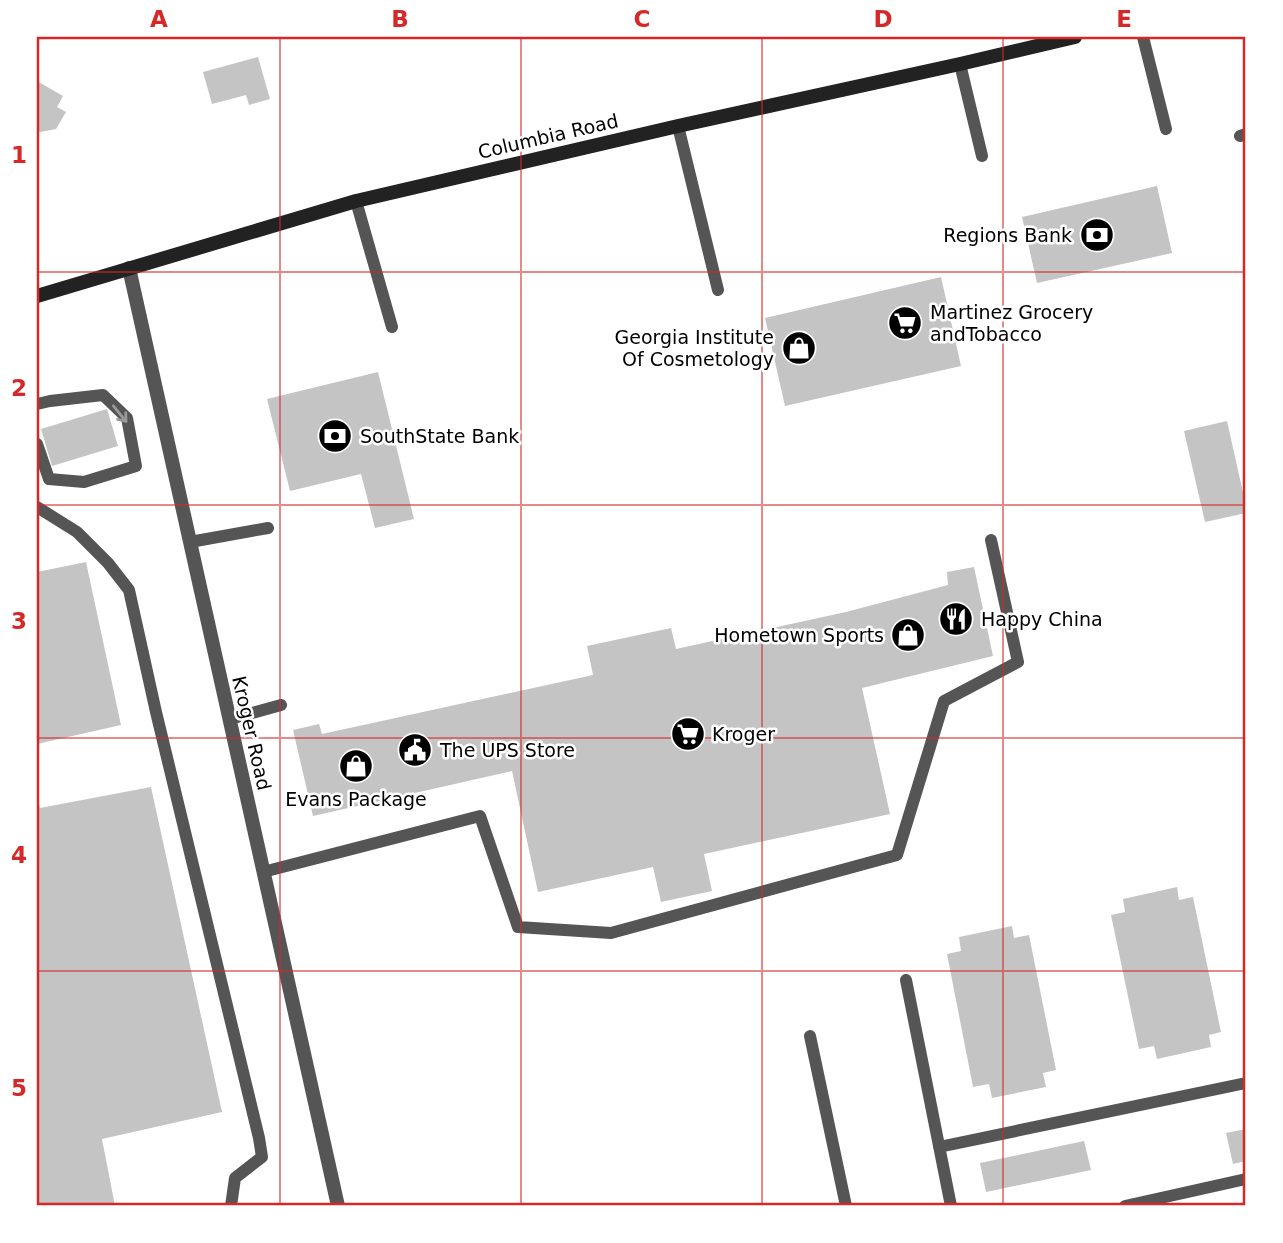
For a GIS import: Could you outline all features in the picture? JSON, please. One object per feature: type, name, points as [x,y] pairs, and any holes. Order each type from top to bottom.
[{"type":"main road","name":"Columbia Road","points":[[37,296],[356,201],[1075,37]]},
{"type":"street","name":"Kroger Road","points":[[129,268],[338,1206]]},
{"type":"lane","points":[[1143,37],[1166,129]]},
{"type":"lane","points":[[960,64],[982,156]]},
{"type":"lane","points":[[678,126],[718,290]]},
{"type":"lane","points":[[356,201],[392,327]]},
{"type":"lane","points":[[37,404],[103,395],[127,418],[136,466],[84,482],[50,479],[37,444]]},
{"type":"lane","points":[[37,507],[77,532],[108,563],[129,590],[259,1138],[262,1157],[235,1178],[230,1206]]},
{"type":"lane","points":[[190,542],[268,528]]},
{"type":"lane","points":[[264,872],[480,816],[518,927],[611,933],[897,855],[944,701],[1018,662],[991,540]]},
{"type":"lane","points":[[230,719],[281,705]]},
{"type":"lane","points":[[906,981],[951,1206]]},
{"type":"lane","points":[[810,1036],[846,1206]]},
{"type":"lane","points":[[939,1147],[1246,1083]]},
{"type":"lane","points":[[1125,1206],[1246,1179]]},
{"type":"building","points":[[258,57],[270,99],[249,105],[246,95],[212,104],[203,72]]},
{"type":"building","points":[[37,81],[63,96],[57,107],[66,112],[56,129],[40,132],[37,130]]},
{"type":"building","name":"Regions Bank","points":[[1157,186],[1172,253],[1037,283],[1022,217]]},
{"type":"building","points":[[941,277],[961,366],[785,406],[765,318]]},
{"type":"building","name":"SouthState Bank","points":[[378,372],[414,519],[375,528],[361,474],[290,491],[267,399]]},
{"type":"building","points":[[107,409],[118,446],[52,466],[41,429]]},
{"type":"building","points":[[1227,421],[1246,513],[1205,522],[1184,431]]},
{"type":"building","points":[[86,562],[121,725],[37,744],[37,572]]},
{"type":"building","name":"Kroger","points":[[974,567],[993,656],[862,688],[890,814],[704,854],[712,891],[661,902],[653,867],[538,892],[512,771],[313,816],[293,730],[319,724],[322,734],[593,675],[587,646],[671,628],[676,649],[846,612],[948,585],[947,572]]},
{"type":"building","points":[[151,787],[222,1112],[102,1139],[115,1206],[37,1206],[37,797],[40,808]]},
{"type":"building","points":[[1177,887],[1179,900],[1193,897],[1221,1032],[1209,1035],[1211,1047],[1157,1059],[1154,1046],[1139,1049],[1111,915],[1125,912],[1123,899]]},
{"type":"building","points":[[1012,926],[1014,938],[1029,935],[1056,1070],[1043,1073],[1046,1087],[992,1098],[989,1084],[973,1087],[947,954],[961,951],[959,937]]},
{"type":"building","points":[[1246,1129],[1246,1161],[1233,1164],[1226,1133]]},
{"type":"building","points":[[1084,1141],[1091,1170],[986,1192],[980,1163]]},
{"type":"place","name":"Regions Bank","points":[[1097,235]]},
{"type":"place","name":"Martinez Grocery andTobacco","points":[[905,323]]},
{"type":"place","name":"Georgia Institute Of Cosmetology","points":[[799,348]]},
{"type":"place","name":"SouthState Bank","points":[[335,436]]},
{"type":"place","name":"Happy China","points":[[956,619]]},
{"type":"place","name":"Hometown Sports","points":[[908,635]]},
{"type":"place","name":"Kroger","points":[[688,734]]},
{"type":"place","name":"The UPS Store","points":[[415,750]]},
{"type":"place","name":"Evans Package","points":[[356,766]]}]
